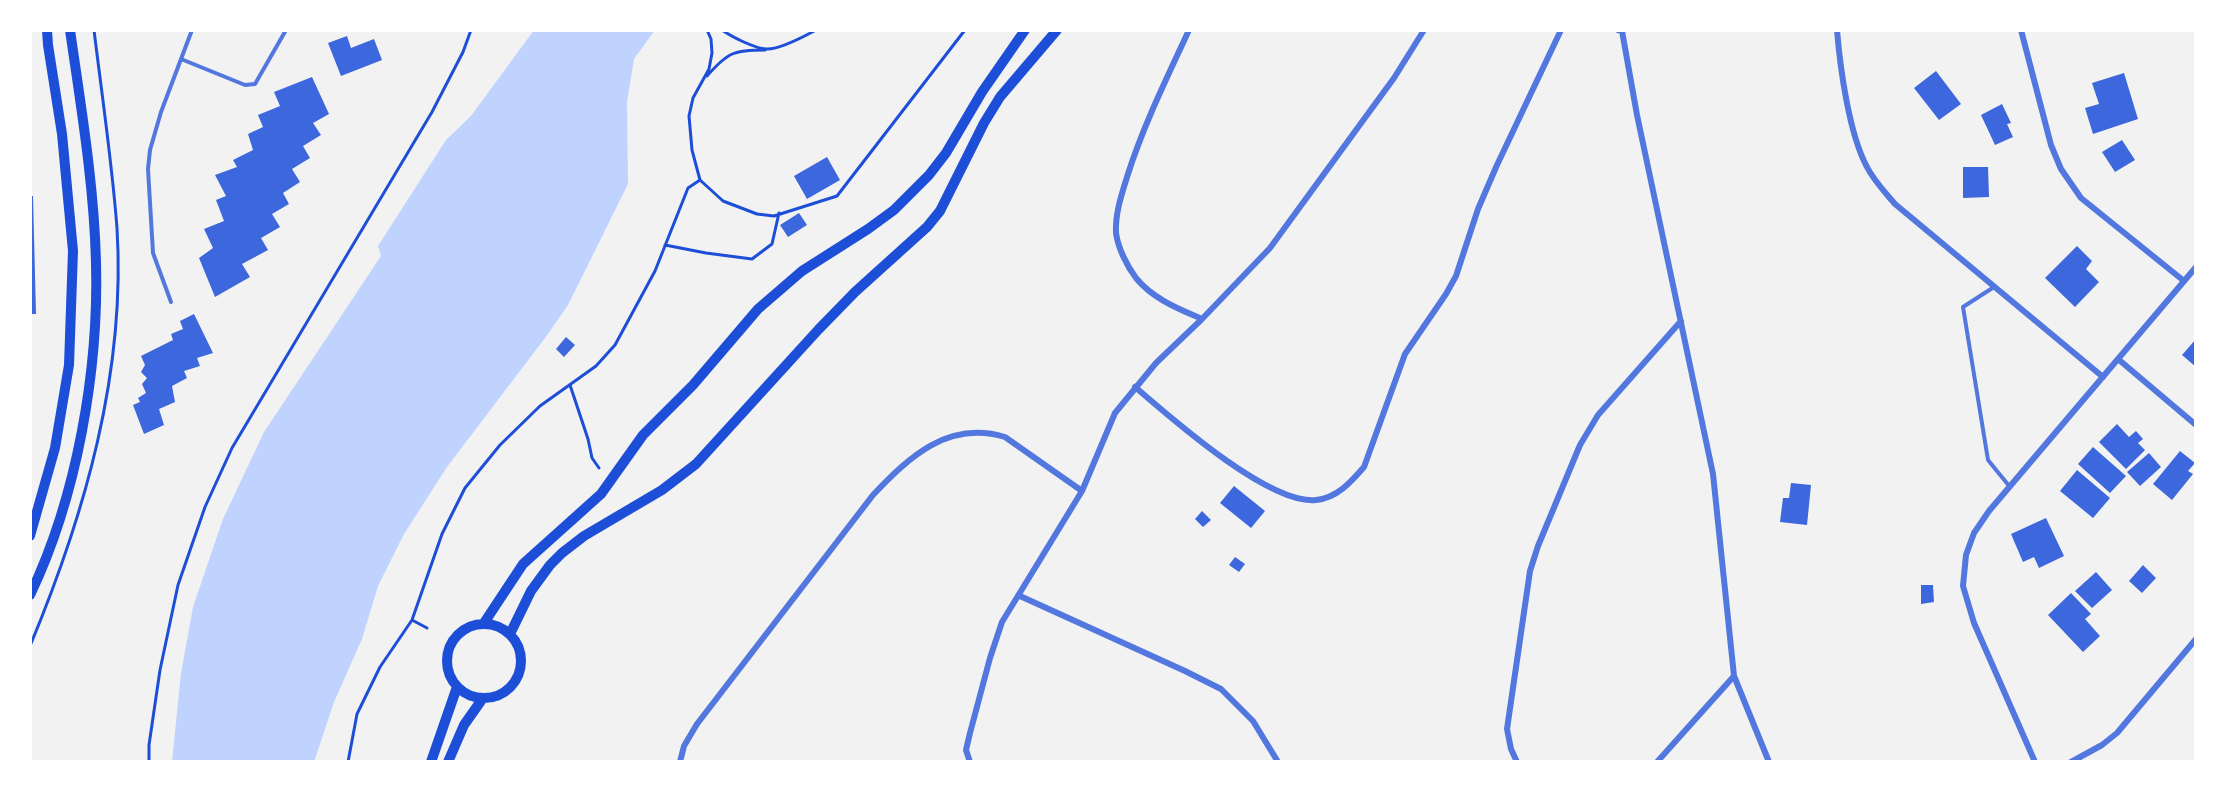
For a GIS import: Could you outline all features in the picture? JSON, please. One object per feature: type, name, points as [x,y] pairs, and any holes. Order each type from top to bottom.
[{"type":"main road","points":[[30,536],[35,525],[54,448],[70,354],[73,251],[62,134],[47,30]]},
{"type":"main road","points":[[30,595],[47,559],[75,463],[93,362],[96,262],[88,162],[70,30]]},
{"type":"main road","points":[[484,623],[523,564],[601,494],[643,435],[693,385],[758,309],[802,271],[894,210],[929,175],[946,153],[982,92],[1025,30]]},
{"type":"main road","points":[[510,634],[531,591],[562,552],[584,536],[662,490],[696,464],[855,292],[927,227],[944,202],[984,123],[1000,97],[1057,30]]},
{"type":"main road","points":[[484,623],[494,624],[510,634],[518,644],[521,656],[520,669],[515,681],[507,690],[495,696],[483,698],[465,693],[457,687],[446,665],[447,652],[452,640],[460,631],[472,625],[484,623]]},
{"type":"main road","points":[[431,762],[457,687]]},
{"type":"main road","points":[[448,762],[464,725],[483,698]]},
{"type":"street","points":[[970,762],[966,750],[990,658],[1002,622],[1020,596],[1082,490],[1115,413],[1156,363],[1270,248],[1394,78],[1424,30]]},
{"type":"street","points":[[1135,387],[1223,458],[1264,484],[1293,498],[1316,501],[1334,496],[1351,482],[1364,467],[1405,354],[1456,276],[1478,209],[1561,30]]},
{"type":"street","points":[[1621,30],[1713,474],[1734,676],[1769,762]]},
{"type":"street","points":[[1837,30],[1846,97],[1866,166],[1878,185],[1895,204],[2103,376]]},
{"type":"street","points":[[2021,30],[2051,145],[2061,169],[2081,198],[2184,281]]},
{"type":"street","points":[[1186,32],[1140,137],[1117,210],[1116,233],[1122,255],[1137,279],[1155,296],[1177,309],[1202,319]]},
{"type":"street","points":[[2035,762],[1974,624],[1963,586],[1966,555],[1974,532],[2196,267]]},
{"type":"street","points":[[1517,762],[1511,750],[1507,729],[1530,571],[1538,546],[1580,445],[1598,416],[1681,321]]},
{"type":"street","points":[[2118,359],[2196,425]]},
{"type":"street","points":[[680,762],[684,746],[697,724],[873,495],[899,468],[929,446],[956,434],[980,431],[992,433],[1005,437],[1082,490]]},
{"type":"street","points":[[1020,596],[1221,689],[1253,721],[1278,762]]},
{"type":"street","points":[[2071,762],[2117,733],[2196,639]]},
{"type":"street","points":[[1657,762],[1734,676]]},
{"type":"lane","points":[[171,302],[153,253],[148,169],[150,150],[158,122],[192,30]]},
{"type":"lane","points":[[181,59],[244,85],[255,84],[286,30]]},
{"type":"lane","points":[[1995,287],[1963,307],[1988,460],[2010,487]]},
{"type":"path","points":[[149,762],[149,745],[160,670],[178,585],[205,507],[232,448],[432,112],[463,52],[471,30]]},
{"type":"path","points":[[707,30],[711,39],[712,53],[709,69],[693,98],[689,116],[692,150],[700,180],[723,201],[757,214],[774,216],[837,196],[965,30]]},
{"type":"path","points":[[722,30],[767,50]]},
{"type":"path","points":[[702,81],[720,60],[738,50],[767,50],[787,44],[816,30]]},
{"type":"path","points":[[348,762],[357,714],[380,667],[412,620],[442,534],[465,488],[500,445],[540,406],[596,366],[615,345],[655,271],[688,188],[700,180]]},
{"type":"path","points":[[665,245],[752,259],[772,244],[779,213]]},
{"type":"path","points":[[570,386],[592,458],[599,468]]},
{"type":"path","points":[[412,620],[427,628]]},
{"type":"water","points":[[534,30],[655,30],[634,59],[627,102],[628,184],[568,305],[447,467],[404,534],[378,586],[362,639],[334,702],[314,762],[172,762],[181,673],[193,607],[223,519],[264,432],[381,256],[378,246],[446,140],[471,116]]},
{"type":"building","points":[[347,36],[351,48],[374,39],[382,60],[341,76],[328,43]]},
{"type":"building","points":[[1936,71],[1961,104],[1939,120],[1914,88]]},
{"type":"building","points":[[2124,73],[2138,119],[2093,134],[2085,108],[2099,104],[2092,83]]},
{"type":"building","points":[[312,77],[329,114],[313,123],[321,135],[303,146],[310,158],[292,169],[300,182],[283,193],[289,204],[272,214],[280,227],[261,238],[268,250],[242,264],[250,277],[215,297],[199,258],[213,248],[204,229],[224,221],[216,200],[226,196],[215,175],[237,167],[233,160],[253,150],[248,134],[263,127],[258,115],[280,106],[274,92]]},
{"type":"building","points":[[2002,104],[2011,123],[2007,124],[2013,137],[1995,145],[1981,115]]},
{"type":"building","points":[[2122,140],[2135,160],[2115,172],[2102,152]]},
{"type":"building","points":[[827,157],[840,180],[807,199],[794,176]]},
{"type":"building","points":[[1963,167],[1988,167],[1989,197],[1963,198]]},
{"type":"building","points":[[30,196],[33,196],[36,314],[30,314]]},
{"type":"building","points":[[799,213],[807,225],[788,237],[780,225]]},
{"type":"building","points":[[2077,246],[2092,261],[2086,269],[2099,282],[2075,307],[2045,278]]},
{"type":"building","points":[[194,314],[213,353],[197,358],[200,366],[184,371],[187,378],[172,386],[175,402],[159,409],[164,425],[144,434],[133,405],[140,402],[138,398],[146,393],[142,384],[147,378],[141,372],[145,365],[141,356],[173,340],[171,334],[183,329],[180,321]]},
{"type":"building","points":[[566,337],[575,345],[564,357],[556,349]]},
{"type":"building","points":[[2196,339],[2196,367],[2182,355]]},
{"type":"building","points":[[2117,424],[2129,437],[2136,431],[2143,439],[2138,443],[2145,450],[2126,469],[2099,442]]},
{"type":"building","points":[[2093,447],[2126,476],[2110,493],[2078,464]]},
{"type":"building","points":[[2180,451],[2195,463],[2188,471],[2193,474],[2172,500],[2153,484]]},
{"type":"building","points":[[2149,453],[2161,467],[2140,486],[2127,472]]},
{"type":"building","points":[[2077,470],[2110,498],[2093,518],[2060,491]]},
{"type":"building","points":[[1791,483],[1811,485],[1807,525],[1780,522],[1783,498],[1789,498]]},
{"type":"building","points":[[1234,486],[1265,511],[1251,528],[1220,503]]},
{"type":"building","points":[[1202,511],[1211,520],[1203,527],[1195,519]]},
{"type":"building","points":[[2046,518],[2064,556],[2039,568],[2034,557],[2023,562],[2011,534]]},
{"type":"building","points":[[1235,557],[1245,564],[1239,572],[1229,565]]},
{"type":"building","points":[[2143,565],[2156,578],[2142,593],[2129,581]]},
{"type":"building","points":[[2096,572],[2112,590],[2092,608],[2075,591]]},
{"type":"building","points":[[1921,585],[1933,585],[1934,602],[1921,604]]},
{"type":"building","points":[[2071,593],[2091,614],[2085,619],[2100,636],[2083,652],[2048,615]]}]
